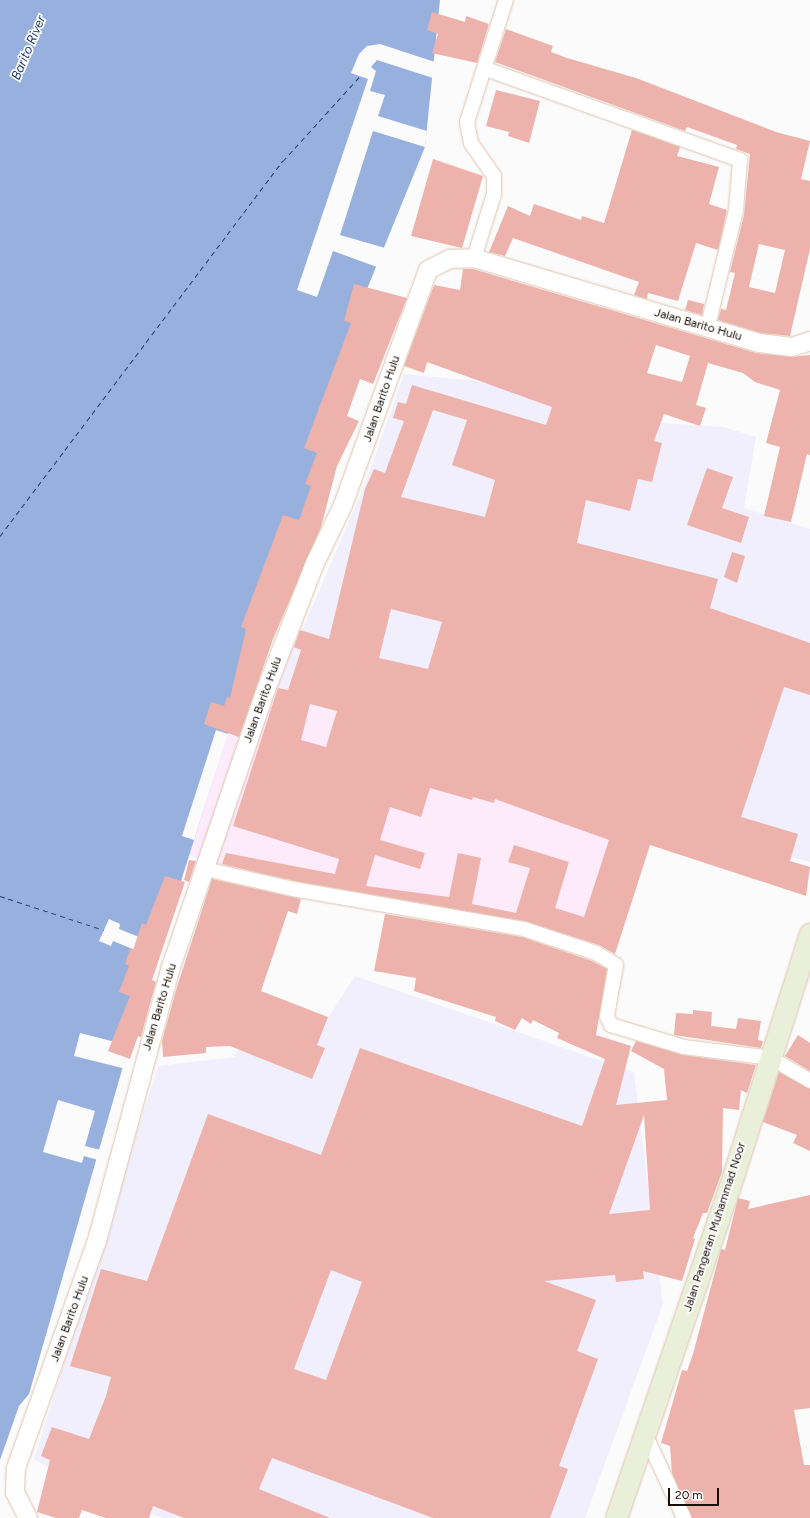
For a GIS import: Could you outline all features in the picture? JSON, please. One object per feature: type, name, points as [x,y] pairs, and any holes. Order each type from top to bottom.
[{"type":"main road","name":"Jalan Pangeran Muhammad Noor","points":[[616,1518],[646,1436],[771,1058],[810,934]]},
{"type":"street","points":[[474,258],[494,194],[491,169],[467,134],[467,122],[486,69],[506,0]]},
{"type":"street","points":[[486,69],[740,160],[736,210],[708,326]]},
{"type":"street","name":"Jalan Barito Hulu","points":[[28,1518],[15,1492],[16,1468],[97,1241],[149,1042],[264,694],[382,403],[422,280],[437,264],[474,258],[777,347],[810,342]]},
{"type":"street","points":[[205,869],[293,889],[524,929],[596,953],[616,965],[607,1016],[611,1025],[684,1047],[771,1058],[810,1081]]},
{"type":"street","points":[[646,1436],[684,1518]]},
{"type":"shaded area","points":[[404,374],[476,381],[618,420],[724,427],[756,437],[744,508],[810,529],[810,862],[727,839],[450,743],[311,706],[314,695],[269,682],[301,633],[365,484]]},
{"type":"shaded area","points":[[235,672],[314,695],[311,706],[450,743],[633,802],[598,944],[513,921],[215,866],[189,855]]},
{"type":"shaded area","points":[[355,976],[634,1072],[663,1304],[585,1518],[163,1518],[71,1481],[34,1459],[158,1066],[234,1057],[263,1007],[322,1027]]},
{"type":"water","name":"Barito River","points":[[0,0],[440,0],[425,147],[356,316],[303,520],[247,673],[130,1042],[29,1394],[19,1406],[0,1460]]},
{"type":"pier","points":[[380,44],[435,62],[433,78],[377,60],[371,67],[376,71],[370,91],[385,95],[378,116],[427,131],[425,147],[373,131],[340,235],[385,248],[377,267],[333,251],[317,297],[297,290],[368,79],[351,73],[359,54],[367,46]]},
{"type":"pier","points":[[216,730],[228,734],[194,840],[182,836]]},
{"type":"pier","points":[[109,919],[120,924],[119,929],[162,946],[157,959],[113,941],[111,946],[99,941]]},
{"type":"pier","points":[[80,1033],[131,1046],[126,1069],[74,1056]]},
{"type":"pier","points":[[58,1100],[95,1111],[85,1146],[101,1150],[98,1160],[84,1156],[82,1163],[43,1152]]},
{"type":"building","points":[[432,12],[465,22],[466,16],[489,24],[477,63],[432,53],[438,34],[427,30]]},
{"type":"building","points":[[506,29],[553,46],[551,52],[567,58],[636,78],[776,132],[810,141],[801,179],[810,181],[810,249],[790,336],[761,333],[718,320],[721,309],[726,310],[735,273],[730,272],[744,215],[750,154],[736,149],[737,145],[687,127],[685,131],[495,62]],"holes":[[[759,244],[785,250],[775,293],[749,287]]]},
{"type":"building","points":[[496,90],[540,101],[529,143],[508,136],[509,132],[486,126]]},
{"type":"building","points":[[632,130],[680,147],[677,156],[719,167],[709,204],[727,210],[718,250],[696,243],[678,301],[648,293],[647,299],[634,295],[639,282],[513,238],[505,256],[489,252],[508,206],[530,216],[534,204],[581,220],[582,216],[604,223]]},
{"type":"building","points":[[433,159],[483,176],[462,248],[411,236]]},
{"type":"building","points":[[463,269],[473,269],[756,353],[791,357],[810,355],[810,455],[807,454],[791,522],[764,516],[780,447],[766,443],[780,390],[755,382],[743,373],[708,363],[696,405],[706,408],[700,426],[664,414],[654,441],[662,443],[652,482],[638,479],[630,511],[586,500],[577,543],[718,579],[710,608],[810,643],[810,695],[784,687],[741,817],[798,834],[790,861],[810,867],[806,896],[650,845],[615,954],[599,945],[525,921],[295,881],[222,864],[226,853],[335,874],[339,859],[233,826],[278,688],[288,690],[301,650],[294,647],[300,630],[329,639],[365,489],[374,469],[385,473],[404,421],[393,418],[398,402],[406,404],[412,385],[546,425],[552,407],[427,362],[424,373],[404,366],[434,285],[460,290]],"holes":[[[656,345],[690,356],[682,382],[647,373]],[[433,410],[467,420],[452,465],[495,480],[485,517],[401,497]],[[391,609],[442,622],[428,669],[379,658]],[[310,704],[337,711],[326,747],[301,740]],[[430,788],[472,800],[473,797],[494,803],[495,799],[609,840],[584,917],[555,908],[569,862],[514,845],[508,862],[530,868],[516,913],[472,904],[481,858],[458,853],[449,897],[366,886],[375,855],[420,869],[425,853],[380,840],[390,807],[421,817]]]},
{"type":"building","points":[[354,284],[407,298],[373,384],[360,379],[347,416],[359,421],[337,466],[321,527],[273,639],[239,737],[204,724],[211,702],[224,706],[227,697],[230,698],[246,629],[241,627],[283,515],[299,520],[311,486],[305,484],[317,453],[304,448],[351,323],[344,321]]},
{"type":"building","points":[[688,300],[704,304],[702,315],[685,310]]},
{"type":"building","points":[[707,468],[733,477],[722,508],[749,517],[741,543],[687,525]]},
{"type":"building","points":[[732,552],[745,556],[737,583],[724,577]]},
{"type":"building","points":[[189,860],[196,861],[189,882],[184,880]]},
{"type":"building","points":[[165,876],[185,882],[152,980],[156,982],[141,1037],[138,1036],[130,1059],[108,1051],[130,996],[119,992],[129,966],[125,964],[130,949],[133,950],[142,923],[146,925]]},
{"type":"building","points":[[212,879],[301,899],[297,914],[288,911],[261,991],[328,1017],[317,1045],[325,1048],[312,1079],[230,1046],[206,1047],[206,1053],[163,1057],[162,1041],[176,990]]},
{"type":"building","points":[[385,914],[522,937],[592,961],[607,969],[596,1035],[631,1046],[616,1105],[667,1100],[664,1069],[631,1051],[636,1041],[683,1055],[756,1065],[747,1093],[741,1090],[739,1110],[723,1108],[722,1172],[707,1213],[703,1213],[693,1238],[695,1239],[682,1281],[643,1271],[644,1279],[616,1282],[615,1275],[544,1281],[596,1300],[577,1351],[598,1359],[559,1466],[568,1469],[550,1518],[433,1518],[272,1458],[259,1489],[330,1518],[184,1518],[153,1506],[149,1518],[106,1518],[82,1510],[79,1518],[56,1518],[37,1512],[50,1460],[41,1456],[52,1427],[89,1439],[106,1396],[111,1377],[70,1366],[101,1269],[147,1281],[208,1114],[321,1155],[360,1048],[582,1126],[605,1059],[557,1038],[559,1033],[533,1020],[531,1024],[522,1018],[515,1030],[495,1021],[496,1017],[414,991],[416,978],[374,971]],"holes":[[[644,1115],[650,1210],[609,1214]],[[331,1270],[362,1282],[326,1380],[294,1369]]]},
{"type":"building","points":[[693,1010],[712,1012],[711,1026],[736,1029],[738,1018],[761,1021],[758,1040],[763,1041],[761,1048],[674,1035],[676,1013],[693,1014]]},
{"type":"building","points":[[798,1035],[810,1043],[810,1071],[785,1056]]},
{"type":"building","points":[[779,1072],[810,1089],[810,1151],[793,1143],[797,1135],[763,1122]]},
{"type":"building","points":[[810,1195],[810,1408],[794,1410],[804,1465],[810,1465],[810,1518],[692,1518],[672,1473],[670,1446],[661,1443],[682,1370],[687,1371],[693,1354],[721,1249],[725,1250],[738,1198],[750,1201],[748,1209]]},
{"type":"ferry route","points":[[0,536],[283,161],[360,76]]},
{"type":"ferry route","points":[[0,896],[104,930]]}]
